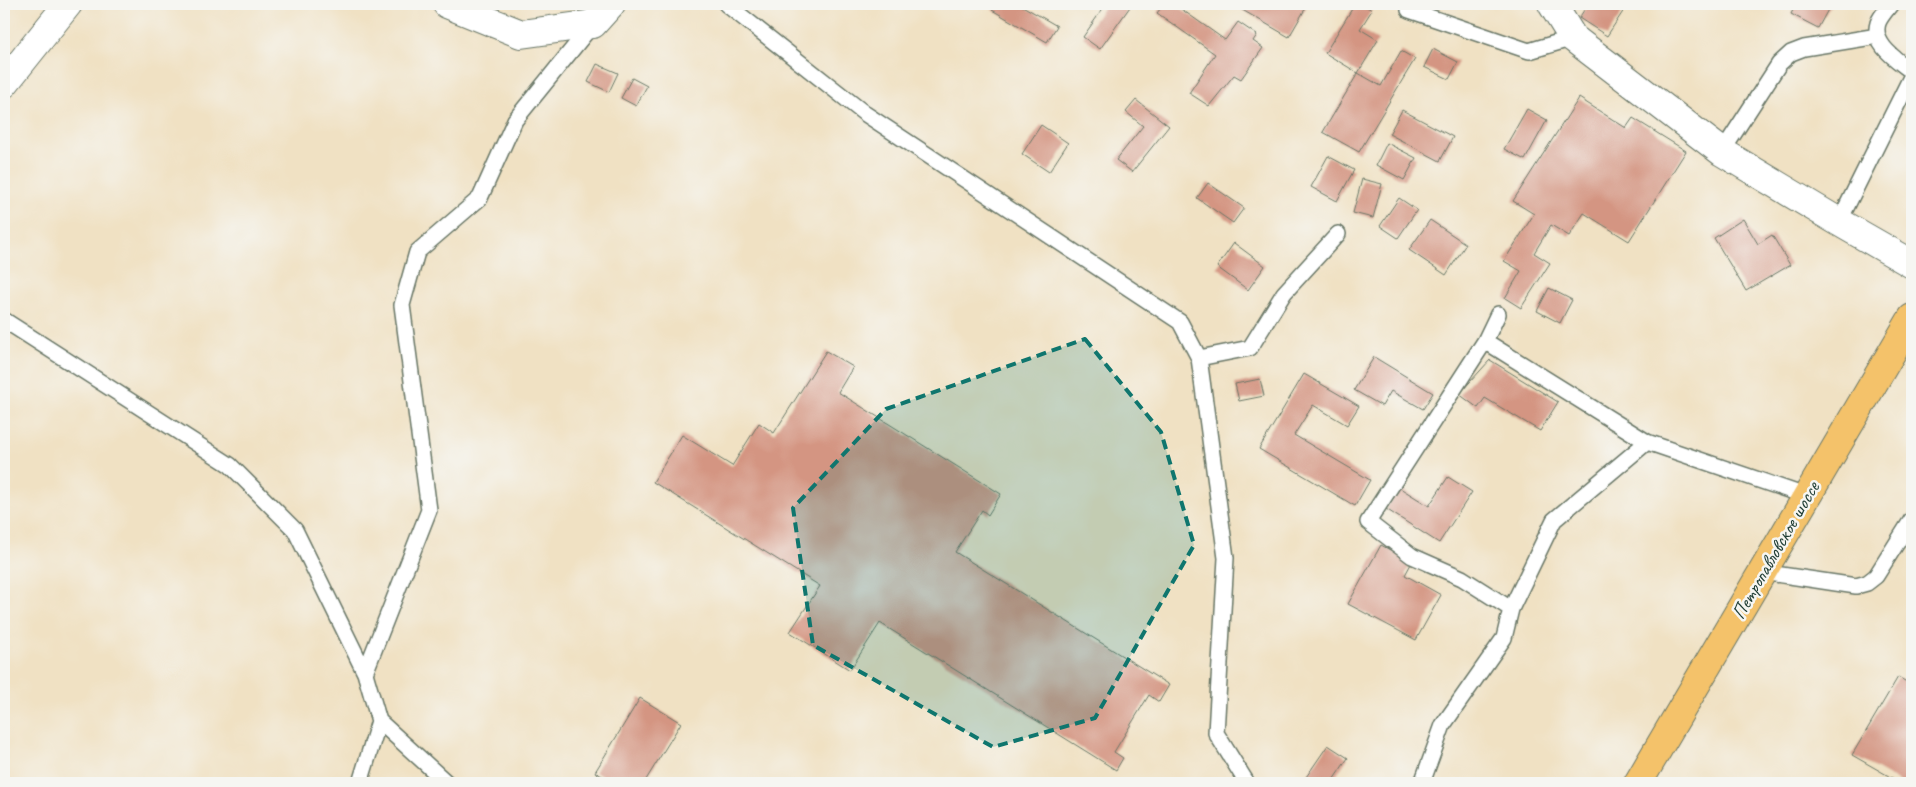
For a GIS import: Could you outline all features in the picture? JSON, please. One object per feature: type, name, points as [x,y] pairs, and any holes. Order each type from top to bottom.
[{"type":"main road","name":"Петропавловское шоссе","points":[[1638,783],[1912,318]]},
{"type":"street","points":[[4,84],[68,4]]},
{"type":"street","points":[[447,4],[521,34],[593,24],[611,4]]},
{"type":"street","points":[[1552,4],[1572,38],[1722,152],[1912,264]]},
{"type":"lane","points":[[726,4],[864,113],[1180,322],[1199,358],[1226,558],[1216,733],[1247,783]]},
{"type":"lane","points":[[1838,222],[1912,74],[1886,51],[1878,36],[1878,23],[1891,4]]},
{"type":"lane","points":[[1409,10],[1530,51],[1572,38]]},
{"type":"lane","points":[[365,673],[429,510],[402,305],[417,252],[480,198],[515,120],[593,24]]},
{"type":"lane","points":[[1722,152],[1779,64],[1791,53],[1804,48],[1878,36]]},
{"type":"lane","points":[[1199,358],[1250,348],[1284,293],[1338,234]]},
{"type":"lane","points":[[1498,314],[1484,341],[1368,522],[1412,556],[1462,578],[1511,608]]},
{"type":"lane","points":[[4,320],[230,465],[295,530],[365,673],[379,721],[446,783]]},
{"type":"lane","points":[[1484,341],[1647,442],[1806,496]]},
{"type":"lane","points":[[1422,783],[1443,725],[1504,638],[1511,608],[1554,520],[1647,442]]},
{"type":"lane","points":[[1762,572],[1856,586],[1867,583],[1876,576],[1912,519]]},
{"type":"lane","points":[[360,783],[379,721]]},
{"type":"highlighted area","points":[[1085,339],[1161,432],[1194,545],[1095,718],[993,747],[813,645],[793,508],[886,409]]},
{"type":"building","points":[[996,4],[1019,4],[1057,26],[1047,42],[992,10]]},
{"type":"building","points":[[1106,4],[1132,4],[1100,49],[1083,37]]},
{"type":"building","points":[[1164,4],[1174,4],[1225,40],[1238,22],[1257,35],[1253,41],[1263,48],[1241,79],[1234,75],[1209,106],[1189,93],[1215,54],[1157,13]]},
{"type":"building","points":[[1232,4],[1308,4],[1289,37]]},
{"type":"building","points":[[1355,4],[1362,4],[1372,10],[1360,29],[1378,40],[1358,73],[1325,53]]},
{"type":"building","points":[[1418,4],[1434,4],[1430,10]]},
{"type":"building","points":[[1588,4],[1628,4],[1607,36],[1579,18]]},
{"type":"building","points":[[1796,4],[1831,4],[1818,28],[1791,14]]},
{"type":"building","points":[[1433,49],[1458,62],[1449,79],[1424,67]]},
{"type":"building","points":[[1401,51],[1415,59],[1359,152],[1323,132],[1358,73],[1381,86]]},
{"type":"building","points":[[597,64],[618,73],[609,92],[588,82]]},
{"type":"building","points":[[632,78],[647,86],[636,106],[621,98]]},
{"type":"building","points":[[1579,98],[1626,128],[1633,118],[1686,151],[1629,241],[1584,213],[1569,236],[1551,225],[1534,253],[1550,263],[1521,308],[1505,298],[1521,271],[1504,261],[1534,214],[1513,201]]},
{"type":"building","points":[[1136,100],[1169,126],[1132,172],[1116,160],[1143,126],[1126,112]]},
{"type":"building","points":[[1527,109],[1547,120],[1525,160],[1504,149]]},
{"type":"building","points":[[1402,110],[1453,137],[1440,161],[1389,134]]},
{"type":"building","points":[[1041,125],[1068,143],[1049,172],[1022,154]]},
{"type":"building","points":[[1387,143],[1416,158],[1404,180],[1376,165]]},
{"type":"building","points":[[1328,156],[1354,170],[1337,201],[1311,187]]},
{"type":"building","points":[[1362,179],[1382,184],[1373,218],[1353,213]]},
{"type":"building","points":[[1208,183],[1244,208],[1233,223],[1197,198]]},
{"type":"building","points":[[1399,198],[1417,210],[1398,238],[1380,226]]},
{"type":"building","points":[[1743,219],[1758,244],[1772,235],[1790,265],[1746,291],[1714,238]]},
{"type":"building","points":[[1430,220],[1466,244],[1446,275],[1409,250]]},
{"type":"building","points":[[1234,243],[1265,266],[1248,290],[1217,267]]},
{"type":"building","points":[[1549,288],[1572,300],[1560,323],[1537,311]]},
{"type":"building","points":[[826,351],[853,367],[838,392],[1001,494],[988,515],[982,510],[955,552],[1169,685],[1159,702],[1149,695],[1114,752],[1123,758],[1116,770],[880,623],[850,670],[790,632],[820,586],[653,482],[682,435],[732,466],[759,423],[774,433]]},
{"type":"building","points":[[1374,357],[1433,393],[1423,409],[1391,391],[1382,406],[1354,390]]},
{"type":"building","points":[[1490,360],[1558,402],[1540,431],[1485,398],[1478,408],[1459,394]]},
{"type":"building","points":[[1304,374],[1359,406],[1347,425],[1313,405],[1294,435],[1370,480],[1355,506],[1259,449]]},
{"type":"building","points":[[1260,379],[1264,396],[1239,401],[1235,384]]},
{"type":"building","points":[[1448,477],[1472,492],[1439,543],[1386,509],[1400,488],[1429,506]]},
{"type":"building","points":[[1381,545],[1412,562],[1405,575],[1441,595],[1416,640],[1348,604]]},
{"type":"building","points":[[1898,677],[1912,685],[1912,775],[1907,783],[1901,783],[1852,755]]},
{"type":"building","points":[[640,698],[681,723],[644,783],[614,783],[595,772]]},
{"type":"building","points":[[1328,745],[1348,758],[1331,783],[1302,783]]}]
